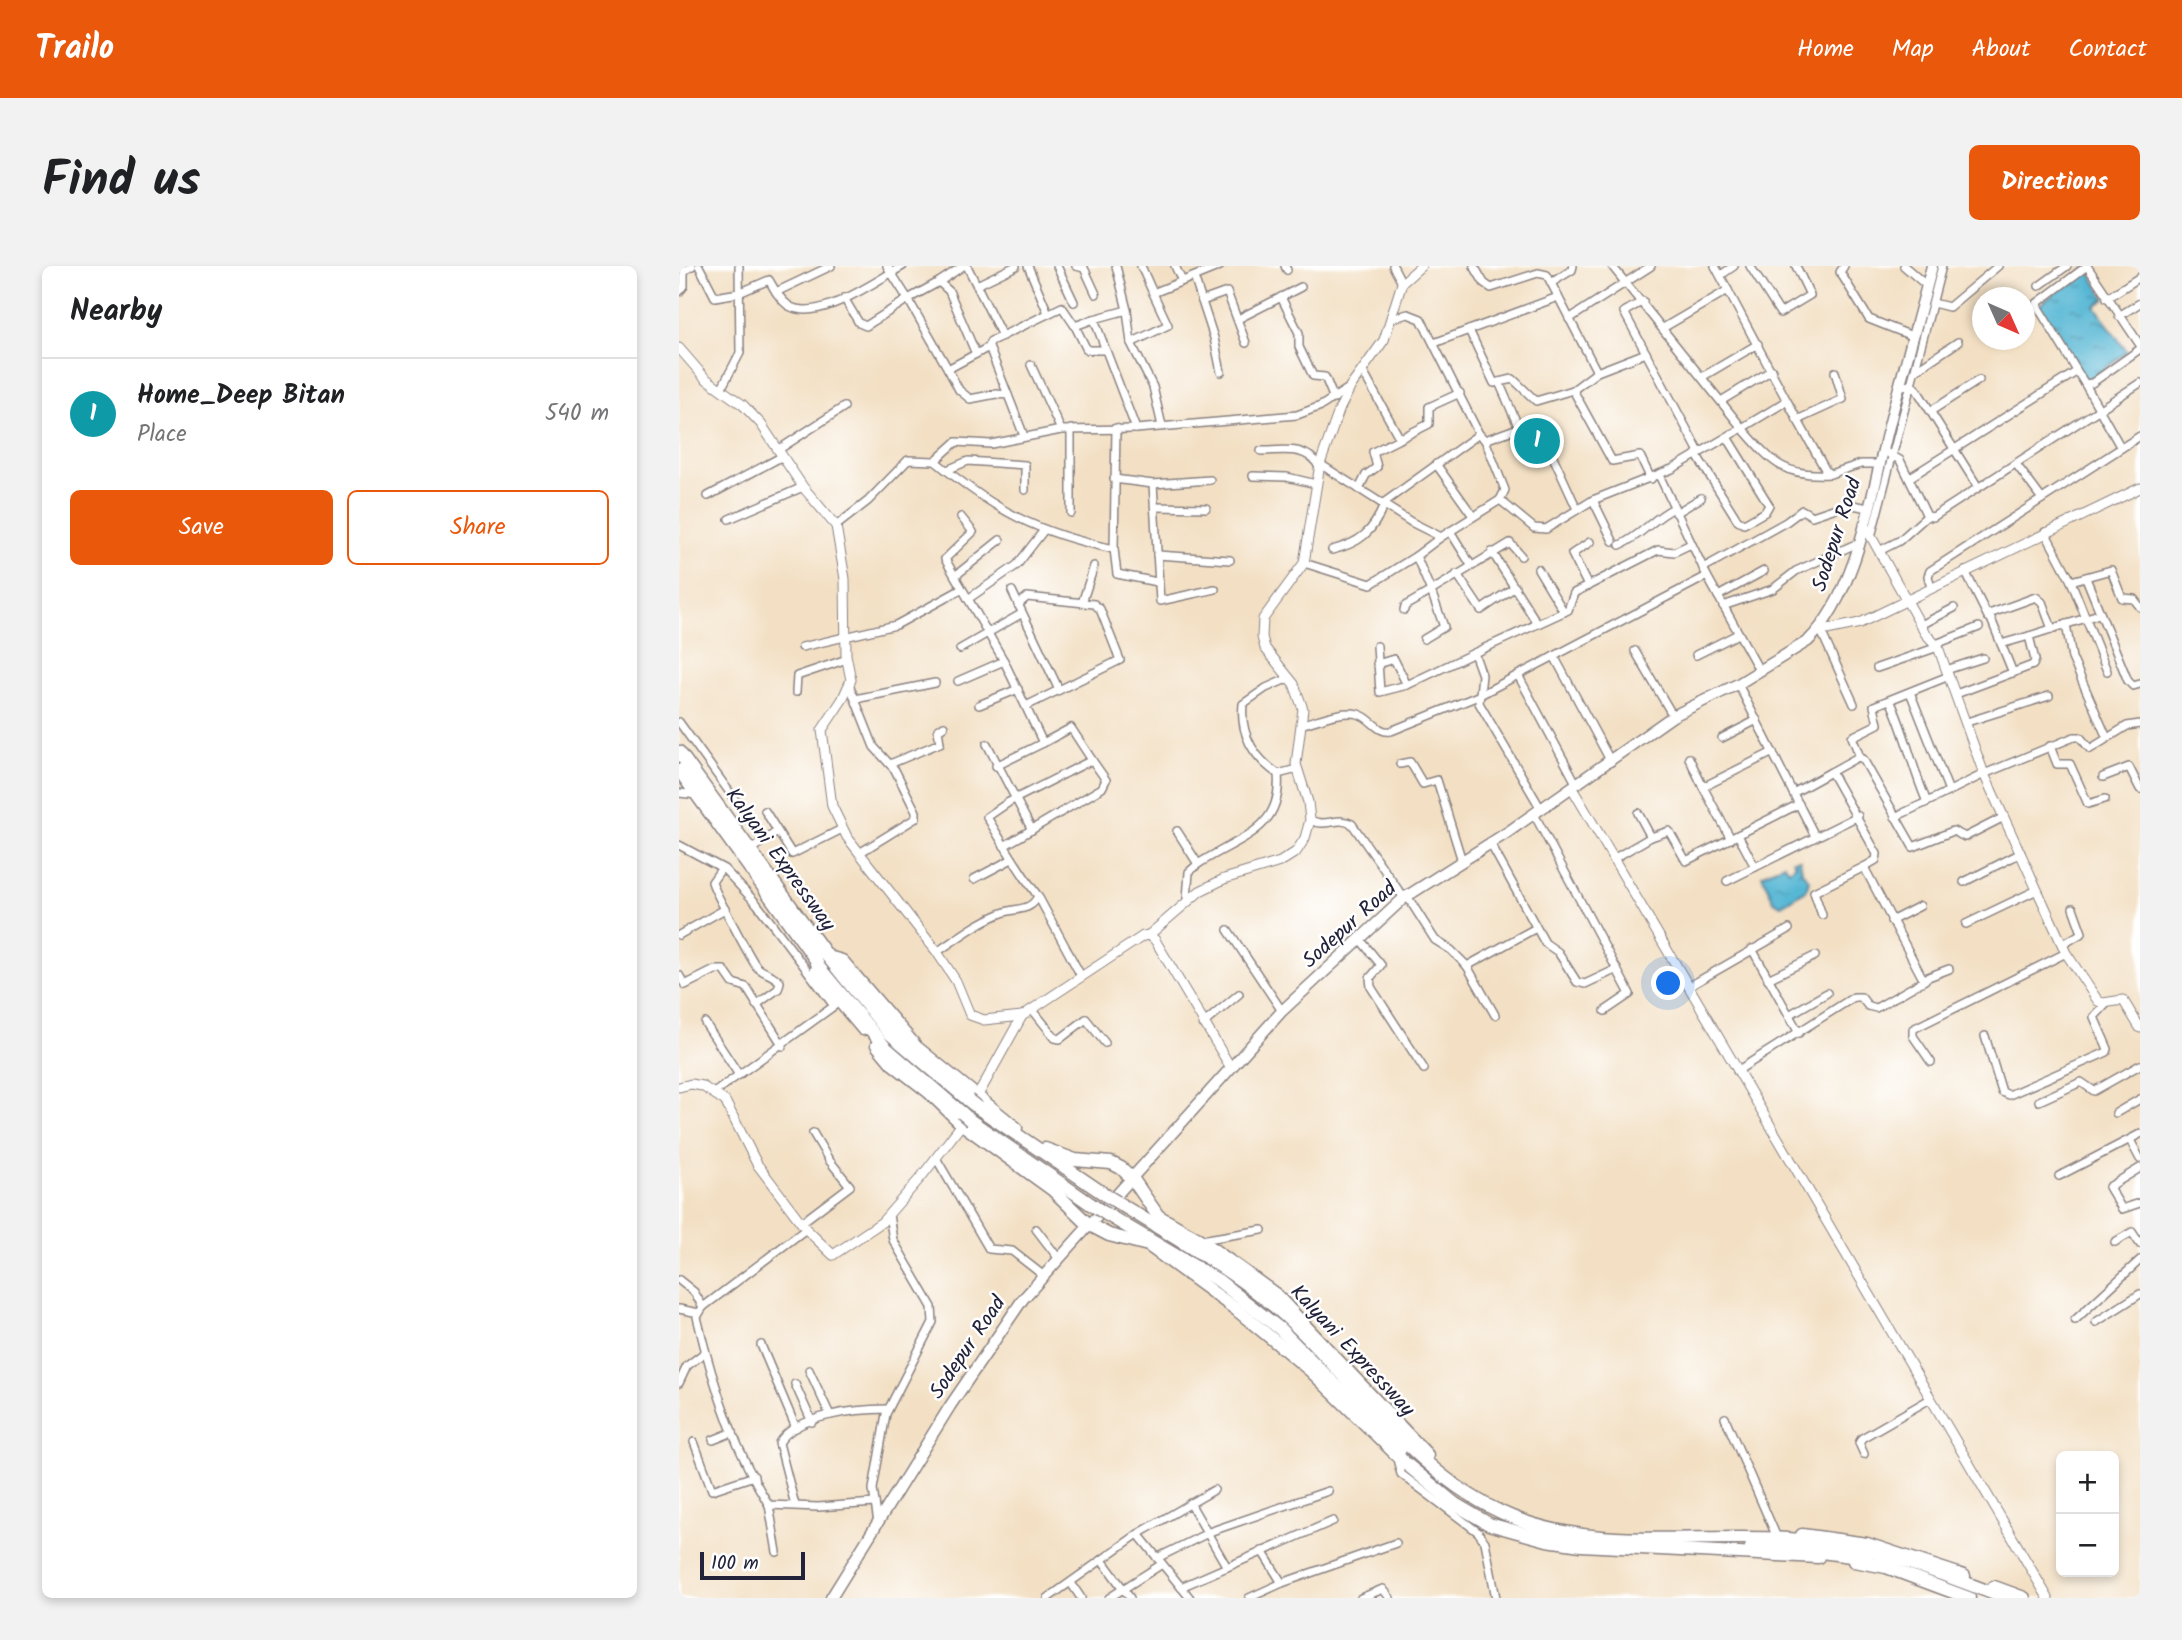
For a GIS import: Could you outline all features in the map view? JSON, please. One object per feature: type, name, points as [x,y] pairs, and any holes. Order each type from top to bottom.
[{"type":"highway","name":"Kalyani Expressway","points":[[679,752],[752,849],[823,962]]},
{"type":"highway","name":"Kalyani Expressway","points":[[679,770],[823,962]]},
{"type":"highway","points":[[823,962],[889,1033],[974,1102],[1112,1199],[1264,1298],[1301,1331],[1432,1470],[1507,1515],[1592,1535],[1801,1539],[1902,1559],[2005,1598]]},
{"type":"highway","points":[[823,962],[885,1047],[965,1119],[1101,1211],[1219,1281],[1280,1329],[1360,1413],[1428,1475],[1465,1500],[1511,1523],[1578,1539],[1793,1548],[1869,1559],[1985,1598]]},
{"type":"highway","name":"Kalyani Expressway","points":[[974,1102],[1050,1154],[1075,1160],[1111,1163],[1132,1178],[1158,1216],[1200,1240],[1275,1294],[1344,1364],[1395,1425],[1441,1468],[1491,1503],[1531,1518],[1594,1532],[1775,1533],[1822,1536],[1867,1544],[1908,1555],[2024,1598]]},
{"type":"highway","name":"Kalyani Expressway","points":[[965,1119],[1053,1189],[1088,1224],[1109,1235],[1148,1245],[1202,1283],[1310,1370],[1396,1455],[1455,1504],[1489,1524],[1547,1540],[1581,1545],[1691,1552],[1768,1552],[1850,1560],[1886,1567],[1969,1598]]},
{"type":"main road","name":"Sodepur Road","points":[[831,1598],[950,1406],[1023,1299],[1282,1011],[1406,897],[1611,762],[1673,716],[1738,684],[1819,632],[1843,589],[1864,524],[1879,464],[1887,452],[1899,386],[1932,266]]},
{"type":"street","points":[[679,292],[684,286],[684,271],[690,266]]},
{"type":"street","points":[[699,266],[715,298],[739,293],[769,280],[789,306],[808,311],[844,298],[890,269],[903,266]]},
{"type":"street","points":[[720,389],[740,353],[739,266]]},
{"type":"street","points":[[776,292],[831,266]]},
{"type":"street","points":[[844,298],[859,323],[866,326],[965,266],[1002,336]]},
{"type":"street","points":[[977,285],[1016,266]]},
{"type":"street","points":[[1028,266],[1048,313]]},
{"type":"street","points":[[1057,266],[1074,302]]},
{"type":"street","points":[[1076,266],[1084,268],[1096,294]]},
{"type":"street","points":[[1116,266],[1127,310],[1131,343],[1153,387],[1162,426]]},
{"type":"street","points":[[1131,343],[1168,325],[1141,266]]},
{"type":"street","points":[[1175,266],[1182,281]]},
{"type":"street","points":[[1153,293],[1220,266]]},
{"type":"street","points":[[1393,266],[1402,283]]},
{"type":"street","points":[[679,1087],[691,1084],[715,1092],[725,1101],[757,1164],[803,1226],[833,1255],[889,1215],[936,1158],[965,1119],[1022,1016],[1080,976],[1149,935],[1187,900],[1224,879],[1280,862],[1296,852],[1305,838],[1310,820],[1308,802],[1297,769],[1303,724],[1300,694],[1265,648],[1262,627],[1266,612],[1288,588],[1304,563],[1319,466],[1351,386],[1384,340],[1402,283],[1421,266]]},
{"type":"street","points":[[1474,266],[1484,283],[1492,288],[1538,273],[1547,275],[1597,372]]},
{"type":"street","points":[[1551,283],[1573,266]]},
{"type":"street","points":[[1612,266],[1643,301],[1742,428],[1782,468],[1807,476],[1831,474],[1861,464],[1879,464]]},
{"type":"street","points":[[1569,319],[1651,266]]},
{"type":"street","points":[[1715,266],[1822,467],[1831,474]]},
{"type":"street","points":[[1721,275],[1734,266]]},
{"type":"street","points":[[1750,266],[1780,313],[1810,295],[1796,266]]},
{"type":"street","points":[[1844,266],[1840,272],[1869,319],[1912,336]]},
{"type":"street","points":[[1904,266],[1927,286]]},
{"type":"street","points":[[1871,537],[1887,452],[1912,385],[1942,266]]},
{"type":"street","points":[[1933,303],[1949,307],[1998,266]]},
{"type":"street","points":[[2039,286],[2067,266]]},
{"type":"street","points":[[2085,384],[2092,383],[2140,347],[2087,266],[2036,304],[2122,448]]},
{"type":"street","points":[[890,269],[959,390],[970,399],[996,394],[1008,396]]},
{"type":"street","points":[[1193,276],[1221,372]]},
{"type":"street","points":[[2107,298],[2140,277]]},
{"type":"street","points":[[939,282],[949,291],[976,354]]},
{"type":"street","points":[[1238,318],[1301,287]]},
{"type":"street","points":[[1663,328],[1728,290]]},
{"type":"street","points":[[1202,301],[1227,292],[1246,343]]},
{"type":"street","points":[[1281,298],[1299,333],[1299,348],[1313,376],[1325,377],[1334,399]]},
{"type":"street","points":[[1434,343],[1558,298]]},
{"type":"street","points":[[1643,301],[1624,312],[1697,453],[1738,521],[1744,524],[1768,510],[1769,505],[1727,436]]},
{"type":"street","points":[[2119,316],[2140,303]]},
{"type":"street","points":[[1024,436],[989,347],[991,341],[1064,308],[1087,350],[1103,350]]},
{"type":"street","points":[[1075,326],[1127,310]]},
{"type":"street","points":[[1304,563],[1371,584],[1500,499],[1505,490],[1482,437],[1421,319],[1414,315],[1393,318]]},
{"type":"street","points":[[1094,319],[1103,350],[1136,429]]},
{"type":"street","points":[[1469,330],[1492,380],[1499,382],[1513,379],[1536,401],[1573,390],[1597,372],[1646,354]]},
{"type":"street","points":[[2132,335],[2140,330]]},
{"type":"street","points":[[1916,370],[1958,342]]},
{"type":"street","points":[[1702,377],[1758,344]]},
{"type":"street","points":[[949,369],[989,347]]},
{"type":"street","points":[[679,348],[705,378],[743,405],[761,424],[803,487],[837,526],[845,579],[849,684],[874,747],[903,783],[916,818],[861,852]]},
{"type":"street","points":[[1031,365],[1061,430]]},
{"type":"street","points":[[1362,370],[1400,439]]},
{"type":"street","points":[[1721,401],[1772,370]]},
{"type":"street","points":[[1797,420],[1843,399],[1835,372]]},
{"type":"street","points":[[1909,478],[2076,372]]},
{"type":"street","points":[[1931,411],[1979,380]]},
{"type":"street","points":[[1499,382],[1520,428]]},
{"type":"street","points":[[1927,516],[1933,517],[2140,383]]},
{"type":"street","points":[[1899,386],[1912,385]]},
{"type":"street","points":[[1912,385],[1979,487]]},
{"type":"street","points":[[935,461],[956,442],[991,444],[1071,429],[1136,429],[1297,415],[1334,399],[1351,386]]},
{"type":"street","points":[[1573,390],[1612,461],[1640,456],[1655,477],[1759,670]]},
{"type":"street","points":[[1359,489],[1366,475],[1377,467],[1374,452],[1429,424],[1429,407],[1460,393]]},
{"type":"street","points":[[1500,499],[1540,530],[1593,500],[1655,477],[1787,401]]},
{"type":"street","points":[[708,496],[780,454],[844,407]]},
{"type":"street","points":[[1332,550],[1350,545],[1366,536],[1383,504],[1436,464],[1482,437],[1532,423],[1538,424],[1577,509]]},
{"type":"street","points":[[1116,428],[1114,550],[1117,574],[1157,582]]},
{"type":"street","points":[[1071,429],[1071,513]]},
{"type":"street","points":[[1931,587],[1927,576],[1930,571],[2140,436]]},
{"type":"street","points":[[1261,451],[1308,453],[1319,466],[1441,537]]},
{"type":"street","points":[[1887,452],[1900,460],[1927,516]]},
{"type":"street","points":[[837,526],[868,501],[908,460],[935,461],[995,507],[1076,542],[1114,550]]},
{"type":"street","points":[[947,470],[968,461],[1024,465],[1027,469],[1025,491]]},
{"type":"street","points":[[1436,464],[1473,516]]},
{"type":"street","points":[[2017,464],[2042,499]]},
{"type":"street","points":[[1253,476],[1287,477],[1316,484]]},
{"type":"street","points":[[1114,479],[1153,484],[1210,480]]},
{"type":"street","points":[[1153,484],[1158,598],[1163,602],[1215,589]]},
{"type":"street","points":[[729,519],[803,487]]},
{"type":"street","points":[[1853,705],[1819,632],[1846,628],[2140,488]]},
{"type":"street","points":[[1593,500],[1616,543],[1638,535],[1659,516],[1701,498]]},
{"type":"street","points":[[1303,724],[1357,713],[1386,733],[1478,696],[1518,676],[1705,572],[1802,510],[1812,516],[1848,504],[1868,508]]},
{"type":"street","points":[[1156,507],[1206,508]]},
{"type":"street","points":[[1879,551],[1899,541],[1927,516]]},
{"type":"street","points":[[961,517],[973,531],[946,557],[1004,661],[1043,743]]},
{"type":"street","points":[[1864,524],[1920,625],[1937,645],[1984,774],[2064,949],[2100,1003],[2123,1000],[2140,1026]]},
{"type":"street","points":[[968,599],[1017,565],[1044,530]]},
{"type":"street","points":[[1450,531],[1471,565]]},
{"type":"street","points":[[2045,532],[2071,581],[2107,671]]},
{"type":"street","points":[[955,576],[1000,540]]},
{"type":"street","points":[[1588,586],[1572,554],[1590,542]]},
{"type":"street","points":[[1405,610],[1405,606],[1510,543],[1521,556]]},
{"type":"street","points":[[1723,606],[1773,589],[1796,571],[1858,543]]},
{"type":"street","points":[[1377,646],[1378,692],[1407,685],[1564,612],[1570,608],[1571,596],[1658,550],[1674,552],[1691,544]]},
{"type":"street","points":[[1492,552],[1537,623]]},
{"type":"street","points":[[1157,555],[1230,560]]},
{"type":"street","points":[[1416,556],[1444,627],[1424,639]]},
{"type":"street","points":[[1082,603],[1094,566]]},
{"type":"street","points":[[1538,569],[1564,612]]},
{"type":"street","points":[[2071,581],[2111,570],[2122,598],[2134,599],[2140,607]]},
{"type":"street","points":[[1718,596],[1764,571]]},
{"type":"street","points":[[1965,571],[2014,673]]},
{"type":"street","points":[[1457,574],[1481,610],[1515,587]]},
{"type":"street","points":[[2086,578],[2129,684],[2140,683],[2140,674]]},
{"type":"street","points":[[802,647],[896,625],[962,589]]},
{"type":"street","points":[[1012,591],[1059,690]]},
{"type":"street","points":[[1018,605],[1027,597],[1094,604],[1100,609],[1120,660],[1025,706]]},
{"type":"street","points":[[1989,620],[1989,614],[1993,611],[2036,597],[2042,602],[2052,629]]},
{"type":"street","points":[[1920,625],[1954,608]]},
{"type":"street","points":[[960,649],[1021,614]]},
{"type":"street","points":[[2001,644],[2099,614]]},
{"type":"street","points":[[2066,624],[2072,658],[2107,738]]},
{"type":"street","points":[[1877,668],[1979,627]]},
{"type":"street","points":[[1696,655],[1738,634]]},
{"type":"street","points":[[1956,694],[2014,673],[2035,662],[2029,636]]},
{"type":"street","points":[[1635,651],[1673,716]]},
{"type":"street","points":[[1474,653],[1483,681],[1478,696],[1630,996],[1605,1011]]},
{"type":"street","points":[[1555,656],[1611,762]]},
{"type":"street","points":[[1983,657],[1873,708],[1878,724],[1852,737],[1860,757],[1908,842],[1916,847],[1953,831],[1965,837],[2004,817]]},
{"type":"street","points":[[796,692],[797,677],[847,659]]},
{"type":"street","points":[[1377,664],[1394,659],[1407,685]]},
{"type":"street","points":[[958,681],[1004,661]]},
{"type":"street","points":[[1518,676],[1613,859],[2048,1598]]},
{"type":"street","points":[[1187,900],[1189,872],[1267,821],[1276,809],[1280,794],[1278,774],[1254,751],[1243,731],[1243,704],[1266,688],[1289,678]]},
{"type":"street","points":[[855,699],[935,683]]},
{"type":"street","points":[[849,684],[822,730],[832,806],[842,829],[937,951],[956,981],[970,1015],[984,1020],[1022,1016]]},
{"type":"street","points":[[1738,684],[1815,836]]},
{"type":"street","points":[[979,705],[1018,689]]},
{"type":"street","points":[[1910,692],[1949,791]]},
{"type":"street","points":[[1967,722],[2049,696]]},
{"type":"street","points":[[1890,700],[1908,742],[1911,766],[1927,802]]},
{"type":"street","points":[[1722,738],[1757,720]]},
{"type":"street","points":[[679,722],[764,840]]},
{"type":"street","points":[[1895,817],[1984,774],[2077,736],[2090,749],[2127,726],[2140,724]]},
{"type":"street","points":[[890,764],[940,743],[938,730],[944,726]]},
{"type":"street","points":[[996,766],[1071,728],[1106,780],[1102,788],[1004,846]]},
{"type":"street","points":[[987,744],[996,766],[1032,830]]},
{"type":"street","points":[[2050,747],[2057,764],[2070,764],[2088,804],[2105,799]]},
{"type":"street","points":[[1703,787],[1773,752]]},
{"type":"street","points":[[1793,793],[1860,757]]},
{"type":"street","points":[[1689,758],[1703,787],[1755,867]]},
{"type":"street","points":[[1080,976],[1038,896],[987,817],[1014,799],[1092,760]]},
{"type":"street","points":[[1400,764],[1410,762],[1423,784],[1437,780],[1462,861]]},
{"type":"street","points":[[2103,777],[2129,766],[2140,789]]},
{"type":"street","points":[[1278,774],[1297,769]]},
{"type":"street","points":[[1822,915],[1814,892],[1864,867],[1878,856],[1831,772]]},
{"type":"street","points":[[679,793],[698,795]]},
{"type":"street","points":[[1613,859],[1651,837],[1669,831],[1686,861],[1799,804]]},
{"type":"street","points":[[765,810],[776,832],[795,854],[842,829]]},
{"type":"street","points":[[1638,813],[1651,837]]},
{"type":"street","points":[[1727,881],[1858,816]]},
{"type":"street","points":[[1310,820],[1323,825],[1340,820],[1352,824],[1435,940],[1451,950],[1467,966],[1495,1015]]},
{"type":"street","points":[[1177,831],[1198,864]]},
{"type":"street","points":[[752,849],[776,832]]},
{"type":"street","points":[[1490,843],[1546,946],[1557,952],[1580,984],[1616,969]]},
{"type":"street","points":[[679,845],[721,869],[757,904],[834,1006],[783,1046],[715,1092]]},
{"type":"street","points":[[1964,882],[2021,853]]},
{"type":"street","points":[[974,879],[1012,859]]},
{"type":"street","points":[[1864,867],[1925,980]]},
{"type":"street","points":[[721,869],[712,882],[725,909],[756,966],[772,973],[780,982],[778,989],[757,1005]]},
{"type":"street","points":[[1966,924],[2037,890]]},
{"type":"street","points":[[937,951],[1004,913],[1024,909],[1035,903],[1038,896]]},
{"type":"street","points":[[1891,921],[1920,906]]},
{"type":"street","points":[[1931,1062],[1913,1037],[1913,1029],[2064,949],[2082,933],[2073,908]]},
{"type":"street","points":[[679,935],[725,909]]},
{"type":"street","points":[[1467,966],[1536,928]]},
{"type":"street","points":[[1688,987],[1789,929]]},
{"type":"street","points":[[1229,930],[1282,1011]]},
{"type":"street","points":[[1149,935],[1156,940],[1231,1068]]},
{"type":"street","points":[[1359,938],[1381,965],[1370,978],[1371,987],[1424,1069]]},
{"type":"street","points":[[1752,949],[1799,1033]]},
{"type":"street","points":[[1768,979],[1815,956]]},
{"type":"street","points":[[1737,1071],[1854,997],[1861,997],[1868,1006],[1876,1008],[1949,969]]},
{"type":"street","points":[[679,975],[685,985],[715,970],[724,970],[733,983],[746,987],[783,1046]]},
{"type":"street","points":[[1789,1016],[1827,993]]},
{"type":"street","points":[[1203,1024],[1240,994]]},
{"type":"street","points":[[1985,1036],[2002,1091],[2009,1096],[2107,1052],[2094,1015],[2108,1003]]},
{"type":"street","points":[[1032,1009],[1055,1038],[1060,1039],[1086,1019],[1105,1042]]},
{"type":"street","points":[[705,1023],[739,1075]]},
{"type":"street","points":[[2039,1101],[2081,1082],[2094,1091],[2140,1065]]},
{"type":"street","points":[[2116,1113],[2140,1098]]},
{"type":"street","points":[[777,1552],[769,1505],[733,1432],[712,1381],[697,1317],[701,1310],[850,1186],[813,1133]]},
{"type":"street","points":[[2059,1176],[2140,1135]]},
{"type":"street","points":[[2130,1140],[2140,1158]]},
{"type":"street","points":[[936,1158],[989,1249],[1012,1251],[1044,1276]]},
{"type":"street","points":[[2140,1168],[2109,1187],[2122,1209],[2127,1210],[2140,1203]]},
{"type":"street","points":[[878,1523],[873,1489],[888,1409],[932,1329],[933,1317],[928,1298],[893,1240],[889,1215]]},
{"type":"street","points":[[1035,1229],[1059,1259]]},
{"type":"street","points":[[1200,1240],[1262,1230]]},
{"type":"street","points":[[2115,1242],[2132,1232],[2140,1244]]},
{"type":"street","points":[[2075,1320],[2140,1260]]},
{"type":"street","points":[[679,1280],[694,1292],[701,1310]]},
{"type":"street","points":[[2097,1322],[2140,1294]]},
{"type":"street","points":[[679,1310],[701,1310]]},
{"type":"street","points":[[761,1345],[796,1427]]},
{"type":"street","points":[[679,1383],[687,1366],[704,1353]]},
{"type":"street","points":[[809,1370],[830,1415]]},
{"type":"street","points":[[795,1384],[812,1422]]},
{"type":"street","points":[[1864,1454],[1859,1443],[1862,1438],[1930,1399]]},
{"type":"street","points":[[796,1505],[779,1443],[784,1434],[830,1415],[855,1409],[888,1409]]},
{"type":"street","points":[[1725,1418],[1775,1533]]},
{"type":"street","points":[[713,1440],[733,1432]]},
{"type":"street","points":[[694,1442],[712,1490],[754,1476]]},
{"type":"street","points":[[1396,1455],[1401,1474],[1478,1532],[1485,1542],[1496,1598]]},
{"type":"street","points":[[1048,1598],[1138,1534],[1214,1490]]},
{"type":"street","points":[[1109,1598],[1160,1561],[1206,1534],[1328,1491]]},
{"type":"street","points":[[769,1505],[825,1507],[875,1503]]},
{"type":"street","points":[[1191,1503],[1206,1534],[1227,1567]]},
{"type":"street","points":[[1181,1587],[1333,1521]]},
{"type":"street","points":[[1138,1534],[1188,1598]]},
{"type":"street","points":[[1249,1598],[1282,1583],[1396,1543]]},
{"type":"street","points":[[1262,1551],[1282,1583]]},
{"type":"street","points":[[1102,1560],[1130,1598]]},
{"type":"street","points":[[1071,1583],[1081,1598]]},
{"type":"street","points":[[1361,1598],[1383,1589],[1389,1598]]},
{"type":"water","points":[[2087,268],[2106,299],[2095,306],[2127,352],[2087,381],[2038,306]]},
{"type":"water","points":[[1800,859],[1802,871],[1809,880],[1806,890],[1781,905],[1773,900],[1762,875],[1784,864],[1789,870],[1796,865],[1793,860]]},
{"type":"place","name":"Home_Deep Bitan","points":[[1537,441]]}]
